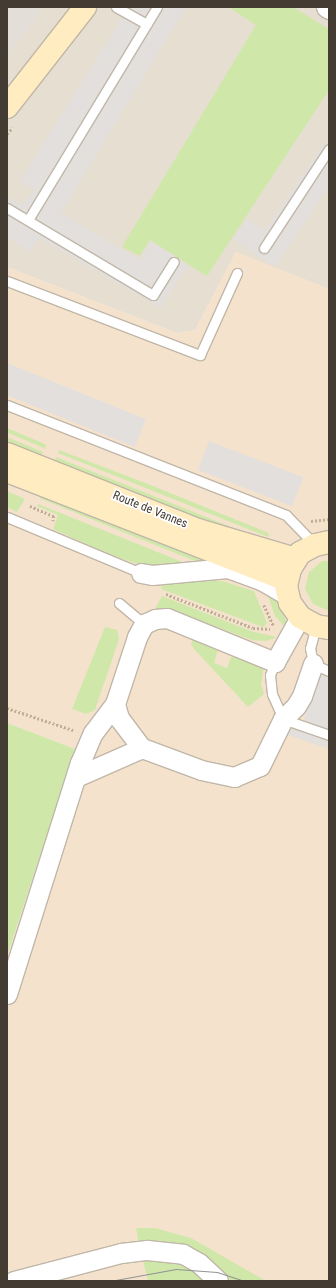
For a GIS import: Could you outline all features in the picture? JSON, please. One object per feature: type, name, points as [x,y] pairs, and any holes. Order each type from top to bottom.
[{"type":"main road","points":[[7,107],[85,7]]},
{"type":"main road","name":"Route de Vannes","points":[[7,454],[198,530],[295,559]]},
{"type":"main road","name":"Route de Vannes","points":[[7,471],[287,587]]},
{"type":"main road","points":[[315,624],[287,587],[295,559],[322,544]]},
{"type":"street","points":[[141,573],[152,575],[228,568],[261,580],[287,587]]},
{"type":"street","points":[[7,994],[76,778],[93,733],[115,704],[137,637],[144,624],[155,619],[167,618],[275,662],[315,624]]},
{"type":"street","points":[[115,704],[119,718],[142,748],[201,770],[234,777],[260,766],[283,719],[299,701],[321,668]]},
{"type":"street","points":[[76,778],[142,748]]},
{"type":"street","points":[[14,1281],[121,1253],[148,1250],[183,1254],[199,1263],[218,1281]]},
{"type":"lane","points":[[116,7],[147,24]]},
{"type":"lane","points":[[28,220],[157,7]]},
{"type":"lane","points":[[264,248],[329,149]]},
{"type":"lane","points":[[7,208],[153,295],[174,262]]},
{"type":"lane","points":[[7,281],[200,355],[237,273]]},
{"type":"lane","points":[[7,405],[286,515],[322,544]]},
{"type":"lane","points":[[7,517],[141,573]]},
{"type":"lane","points":[[119,603],[144,624]]},
{"type":"lane","points":[[315,624],[310,648],[321,668]]},
{"type":"lane","points":[[275,662],[270,675],[272,694],[283,719],[329,735]]},
{"type":"path","points":[[7,708],[69,729],[93,733]]},
{"type":"shaded area","points":[[7,7],[45,7],[7,56]]},
{"type":"shaded area","points":[[45,7],[329,7],[329,289],[236,252],[195,330],[177,333],[7,267],[7,56]]},
{"type":"shaded area","points":[[129,7],[186,7],[61,213],[140,260],[150,241],[188,265],[161,308],[38,238],[30,252],[7,237],[7,196],[22,205],[34,190],[20,181]]},
{"type":"shaded area","points":[[324,143],[329,147],[329,186],[275,267],[233,239],[247,219],[265,230]]},
{"type":"shaded area","points":[[236,252],[329,289],[329,1281],[7,1281],[7,956],[75,749],[7,723],[7,267],[177,333],[195,330]]},
{"type":"shaded area","points":[[7,363],[146,419],[135,447],[7,395]]},
{"type":"shaded area","points":[[209,441],[303,477],[292,506],[198,470]]},
{"type":"shaded area","points":[[320,670],[329,673],[329,749],[282,733],[304,720]]},
{"type":"green space","points":[[228,7],[293,7],[329,29],[329,90],[207,276],[150,240],[140,256],[122,247],[256,25]]},
{"type":"green space","points":[[7,428],[47,445],[45,448],[7,432]]},
{"type":"green space","points":[[7,437],[43,452],[40,461],[7,448]]},
{"type":"green space","points":[[59,450],[269,533],[268,537],[58,453]]},
{"type":"green space","points":[[56,457],[246,533],[245,535],[53,466]]},
{"type":"green space","points":[[43,490],[219,561],[216,570],[40,498]]},
{"type":"green space","points":[[7,491],[25,499],[17,512],[7,507]]},
{"type":"green space","points":[[38,504],[183,563],[147,567],[108,554],[53,529],[58,515],[37,506]]},
{"type":"green space","points":[[322,561],[329,561],[329,611],[313,604],[305,589],[309,572]]},
{"type":"green space","points":[[164,581],[222,581],[254,591],[267,623],[263,627],[161,589]]},
{"type":"green space","points":[[162,596],[251,631],[277,637],[266,641],[252,640],[170,610],[155,609]]},
{"type":"green space","points":[[268,596],[273,597],[281,608],[286,621],[284,626],[275,616]]},
{"type":"green space","points":[[105,627],[117,630],[119,639],[95,710],[86,714],[72,709]]},
{"type":"green space","points":[[193,639],[218,650],[214,663],[227,668],[232,655],[264,667],[261,684],[264,694],[248,707],[194,649],[191,644]]},
{"type":"green space","points":[[7,723],[75,749],[7,956]]},
{"type":"green space","points":[[136,1228],[155,1228],[191,1238],[266,1281],[226,1281],[139,1245]]},
{"type":"green space","points":[[142,1256],[173,1261],[188,1267],[205,1281],[148,1281]]},
{"type":"tram line","points":[[110,1281],[176,1269],[217,1272],[244,1281]]},
{"type":"tram line","points":[[162,1281],[200,1281]]}]
